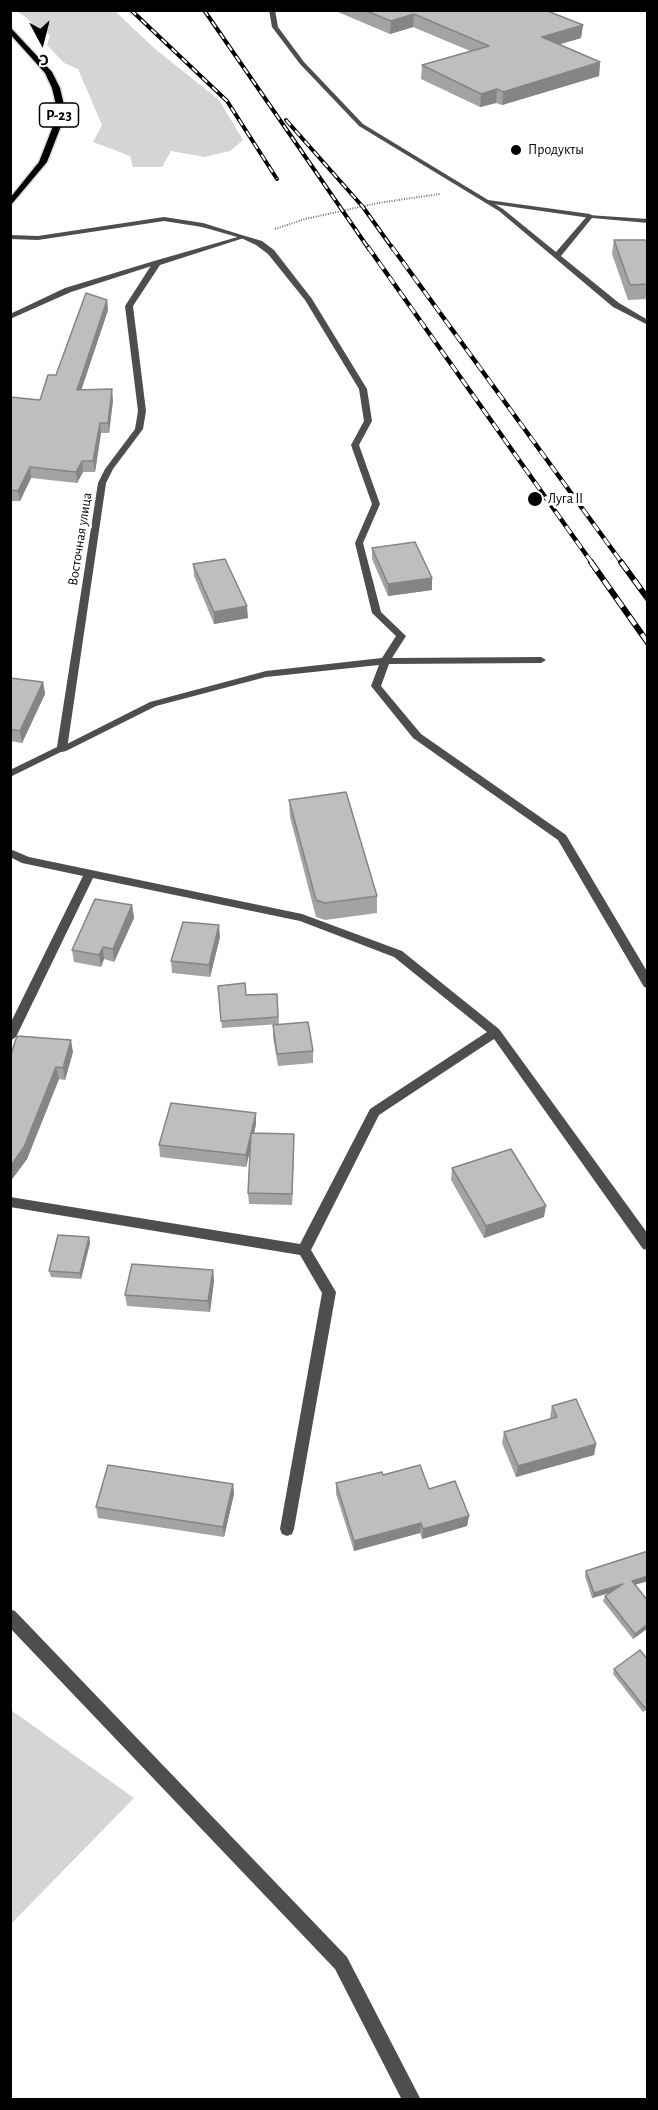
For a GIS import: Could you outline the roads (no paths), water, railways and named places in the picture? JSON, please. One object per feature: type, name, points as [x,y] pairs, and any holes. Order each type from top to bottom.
[{"type":"main road","name":"Р-23","points":[[10,29],[48,72],[56,88],[60,105],[59,121],[43,162],[10,204]]},
{"type":"street","points":[[272,10],[275,27],[302,63],[361,125],[501,210],[616,305],[648,323]]},
{"type":"street","points":[[488,202],[590,216],[648,221]]},
{"type":"street","points":[[557,256],[590,216]]},
{"type":"street","points":[[10,237],[38,238],[164,219],[203,225],[243,237],[259,243],[271,252],[308,299],[363,389],[368,421],[355,445],[376,504],[359,543],[377,613],[401,636],[385,661],[376,686],[417,736],[562,838],[648,984]]},
{"type":"street","points":[[10,317],[68,290],[243,237]]},
{"type":"street","name":"Восточная улица","points":[[62,749],[102,483],[139,429],[142,411],[129,306],[157,263]]},
{"type":"street","points":[[10,774],[153,704],[266,674],[385,661],[541,660]]},
{"type":"street","points":[[10,853],[26,860],[302,918],[398,954],[495,1032],[648,1245]]},
{"type":"street","points":[[10,1037],[89,874]]},
{"type":"street","points":[[304,1250],[374,1112],[495,1032]]},
{"type":"street","points":[[10,1202],[304,1250],[329,1292],[286,1529]]},
{"type":"street","points":[[10,1616],[341,1963],[412,2100]]},
{"type":"railway","points":[[131,10],[227,101],[277,179]]},
{"type":"railway","points":[[204,10],[369,249]]},
{"type":"railway","points":[[286,120],[363,207],[393,249]]},
{"type":"railway","points":[[368,247],[592,563]]},
{"type":"railway","points":[[392,247],[622,563]]},
{"type":"railway","points":[[591,562],[648,643]]},
{"type":"railway","points":[[621,562],[648,599]]},
{"type":"place","name":"Продукты","points":[[516,150]]},
{"type":"place","name":"Луга II","points":[[535,499]]}]
